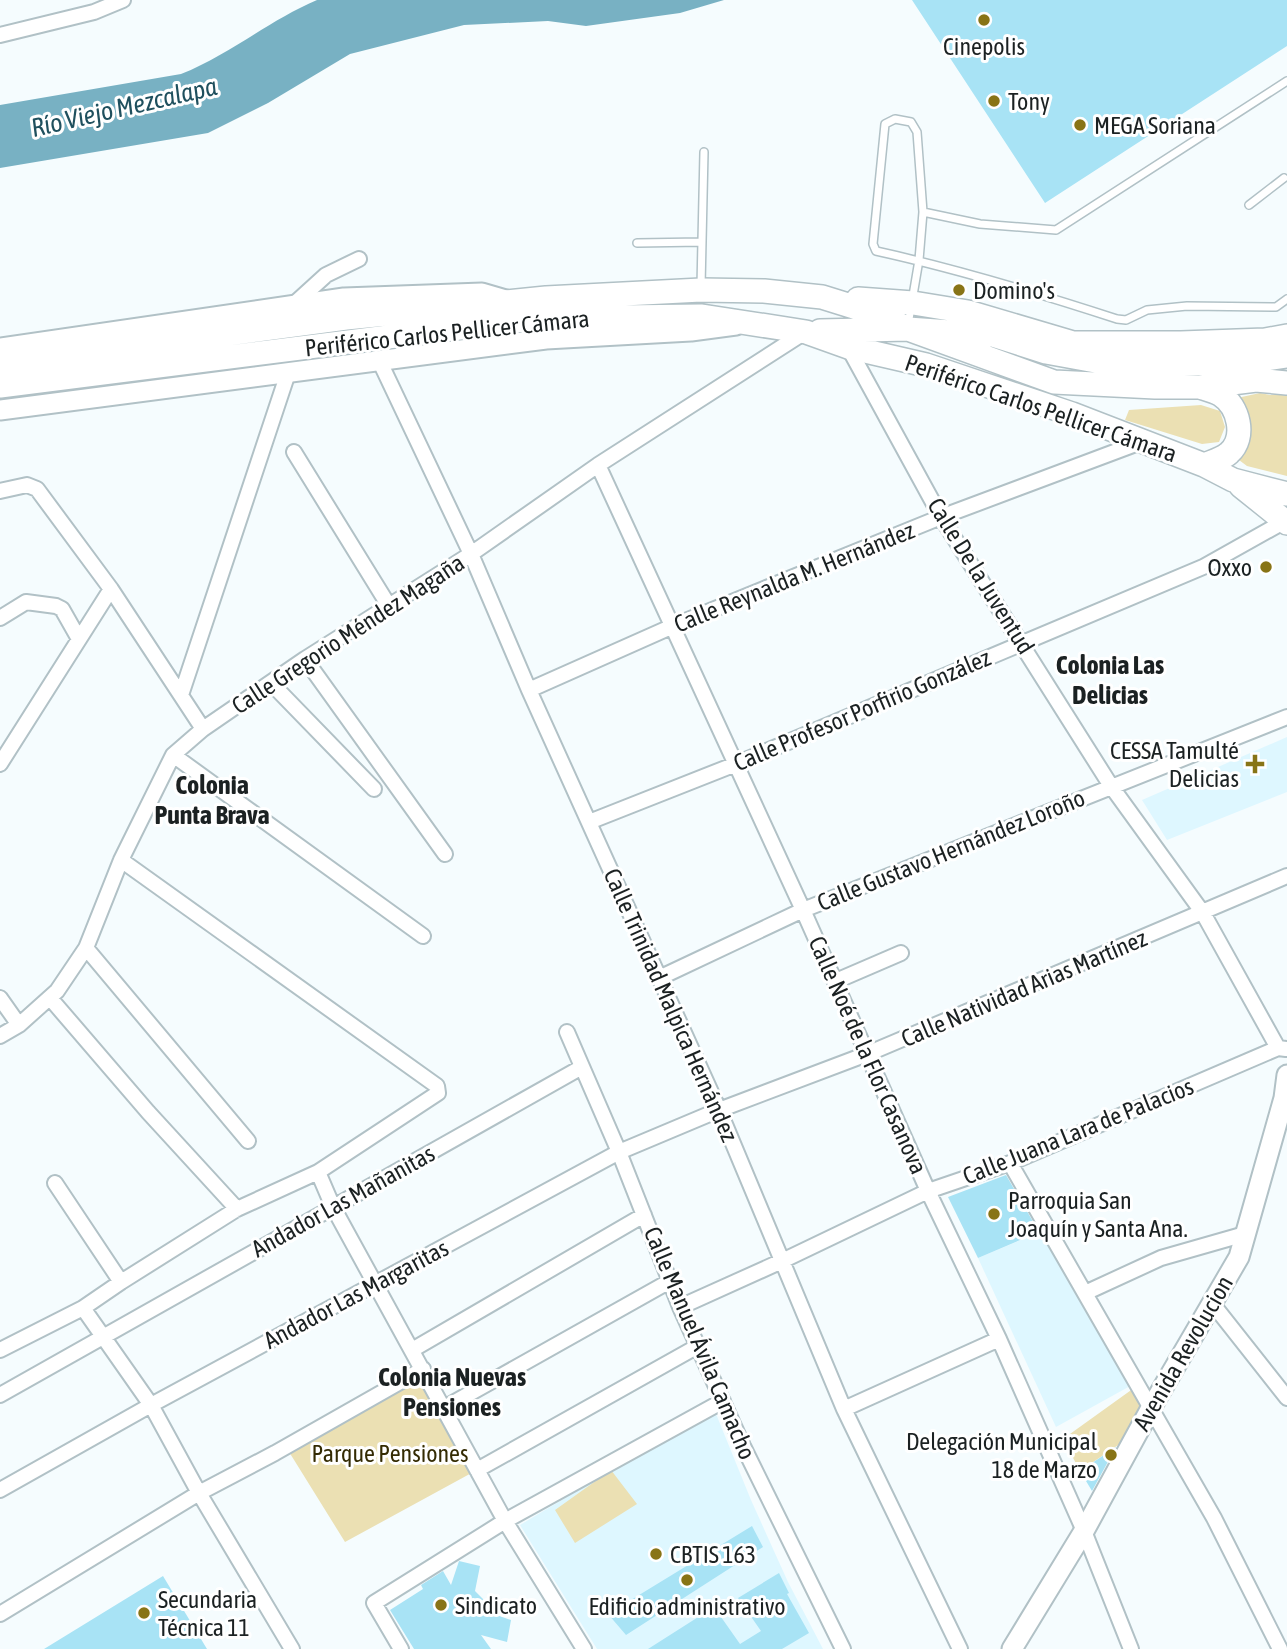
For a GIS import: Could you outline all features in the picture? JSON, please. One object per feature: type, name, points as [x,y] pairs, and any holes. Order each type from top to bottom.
[{"type":"main road","name":"Periférico Carlos Pellicer Cámara","points":[[0,365],[345,308],[513,303],[546,298],[701,290],[764,291],[822,297],[883,316],[908,329],[1054,382],[1200,387],[1256,380],[1287,383]]},
{"type":"main road","points":[[822,297],[913,303],[968,312],[1073,343],[1181,343],[1287,337]]},
{"type":"main road","name":"Periférico Carlos Pellicer Cámara","points":[[0,386],[539,318],[702,316],[806,332],[848,347],[926,365],[1072,414],[1203,465],[1233,480],[1287,494]]},
{"type":"main road","points":[[806,332],[908,329],[993,335],[1046,352],[1123,366],[1244,362],[1287,356]]},
{"type":"main road","points":[[1200,387],[1219,393],[1232,404],[1240,426],[1229,454],[1203,465]]},
{"type":"main road","points":[[1233,480],[1286,522]]},
{"type":"street","points":[[0,35],[94,12],[123,0]]},
{"type":"street","points":[[0,348],[292,317],[326,275],[359,259]]},
{"type":"street","points":[[0,410],[546,339],[691,331],[746,324]]},
{"type":"street","name":"Calle Gregorio Méndez Magaña","points":[[0,1036],[19,1025],[57,991],[86,948],[121,860],[173,755],[203,729],[305,659],[471,554],[598,465],[806,332]]},
{"type":"street","name":"Calle De la Juventud","points":[[848,347],[941,516],[1111,786],[1203,913],[1282,1049]]},
{"type":"street","name":"Calle Trinidad Malpica Hernández","points":[[380,362],[471,554],[528,690],[719,1110],[844,1409],[960,1649]]},
{"type":"street","points":[[181,695],[288,373]]},
{"type":"street","name":"Calle Reynalda M. Hernández","points":[[528,690],[673,626],[941,516],[1141,442]]},
{"type":"street","points":[[294,452],[389,606]]},
{"type":"street","name":"Calle Noé de la Flor Casanova","points":[[598,465],[836,981],[928,1191],[999,1339],[1084,1531],[1131,1649]]},
{"type":"street","points":[[0,491],[27,485],[37,489],[111,589],[203,729]]},
{"type":"street","name":"Calle Profesor Porfirio González","points":[[589,822],[736,764],[1203,567],[1286,522]]},
{"type":"street","points":[[0,764],[111,589]]},
{"type":"street","points":[[0,618],[26,602],[56,606],[61,609],[79,639]]},
{"type":"street","points":[[305,659],[445,854]]},
{"type":"street","points":[[271,683],[374,789]]},
{"type":"street","name":"Calle Gustavo Hernández Loroño","points":[[659,978],[803,910],[1287,717]]},
{"type":"street","points":[[173,755],[423,936]]},
{"type":"street","points":[[0,1350],[83,1308],[237,1209],[318,1172],[438,1093],[437,1086],[121,860]]},
{"type":"street","name":"Calle Natividad Arias Martínez","points":[[719,1110],[867,1054],[1287,876]]},
{"type":"street","points":[[86,948],[248,1141]]},
{"type":"street","points":[[836,981],[901,953]]},
{"type":"street","points":[[0,998],[19,1025]]},
{"type":"street","points":[[50,998],[148,1112],[237,1209]]},
{"type":"street","name":"Calle Manuel Ávila Camacho","points":[[567,1032],[619,1152],[680,1307],[843,1649]]},
{"type":"street","name":"Calle Juana Lara de Palacios","points":[[680,1307],[928,1191],[1010,1163],[1282,1049]]},
{"type":"street","name":"Andador Las Mañanitas","points":[[0,1395],[582,1067]]},
{"type":"street","name":"Avenida Revolucion","points":[[1012,1649],[1084,1531],[1151,1408],[1239,1257],[1284,1098],[1287,1075]]},
{"type":"street","name":"Andador Las Margaritas","points":[[0,1490],[619,1152],[719,1110]]},
{"type":"street","points":[[1010,1163],[1214,1518],[1280,1649]]},
{"type":"street","points":[[318,1172],[334,1207],[477,1471],[584,1649]]},
{"type":"street","points":[[55,1183],[121,1282]]},
{"type":"street","points":[[412,1350],[644,1215]]},
{"type":"street","points":[[1085,1293],[1161,1258],[1245,1234]]},
{"type":"street","points":[[444,1408],[670,1281]]},
{"type":"street","points":[[1212,1303],[1287,1398]]},
{"type":"street","points":[[83,1308],[152,1405],[199,1493],[292,1649]]},
{"type":"street","points":[[844,1409],[999,1339]]},
{"type":"street","points":[[477,1471],[698,1346]]},
{"type":"street","points":[[0,1614],[199,1493],[423,1369]]},
{"type":"street","points":[[401,1649],[374,1603],[505,1521],[723,1401]]},
{"type":"lane","points":[[923,212],[981,225],[1056,230],[1287,81]]},
{"type":"lane","points":[[908,329],[919,260],[923,212],[917,132],[911,122],[891,120],[886,124],[873,244],[876,251],[919,260],[972,273],[1117,319],[1126,320],[1147,310],[1187,306],[1276,307],[1287,299]]},
{"type":"lane","points":[[701,290],[704,152]]},
{"type":"lane","points":[[1249,205],[1284,178]]},
{"type":"lane","points":[[637,243],[702,242]]},
{"type":"shaded area","name":"CESSA Tamulté Delicias","points":[[1287,737],[1287,792],[1167,840],[1142,800]]},
{"type":"shaded area","points":[[1042,1231],[1132,1385],[1056,1427],[978,1258]]},
{"type":"shaded area","name":"CBTIS 163","points":[[714,1409],[788,1582],[823,1649],[597,1649],[520,1525]]},
{"type":"green space","points":[[1260,393],[1287,393],[1287,476],[1247,466],[1235,457],[1237,398]]},
{"type":"green space","points":[[1201,405],[1220,411],[1225,427],[1219,442],[1202,444],[1125,420],[1129,410]]},
{"type":"green space","name":"Parque Pensiones","points":[[423,1369],[477,1470],[345,1542],[286,1447]]},
{"type":"green space","points":[[1134,1388],[1144,1405],[1127,1439],[1080,1471],[1063,1439]]},
{"type":"green space","points":[[611,1470],[637,1504],[575,1543],[555,1510]]},
{"type":"water","name":"Río Viejo Mezcalapa","points":[[317,0],[724,0],[680,13],[586,26],[548,21],[464,25],[350,54],[268,103],[208,133],[0,168],[0,105],[181,74]]},
{"type":"building","name":"MEGA Soriana","points":[[912,0],[1287,0],[1287,46],[1045,203]]},
{"type":"building","name":"Parroquia San Joaquín y Santa Ana.","points":[[1006,1175],[1039,1232],[978,1258],[948,1197]]},
{"type":"building","points":[[1116,1447],[1092,1491],[1080,1471]]},
{"type":"building","name":"Edificio administrativo","points":[[752,1526],[763,1547],[626,1635],[608,1614]]},
{"type":"building","name":"Sindicato","points":[[459,1561],[480,1566],[475,1591],[484,1600],[485,1611],[511,1620],[507,1642],[481,1635],[491,1649],[414,1649],[390,1610],[423,1589],[421,1585],[443,1571],[451,1585]]},
{"type":"building","points":[[779,1573],[789,1593],[787,1594],[809,1633],[782,1649],[648,1649],[714,1607],[740,1644],[761,1631],[738,1598]]},
{"type":"building","name":"Secundaria Técnica 11","points":[[163,1576],[207,1649],[44,1649]]},
{"type":"place","name":"Cinepolis","points":[[984,20]]},
{"type":"place","name":"Tony","points":[[994,101]]},
{"type":"place","name":"MEGA Soriana","points":[[1080,125]]},
{"type":"place","name":"Domino's","points":[[959,290]]},
{"type":"place","name":"Oxxo","points":[[1266,567]]},
{"type":"place","name":"CESSA Tamulté Delicias","points":[[1255,764]]},
{"type":"place","name":"Parroquia San Joaquín y Santa Ana.","points":[[994,1214]]},
{"type":"place","name":"Delegación Municipal 18 de Marzo","points":[[1111,1455]]},
{"type":"place","name":"CBTIS 163","points":[[656,1554]]},
{"type":"place","name":"Edificio administrativo","points":[[687,1580]]},
{"type":"place","name":"Sindicato","points":[[441,1605]]},
{"type":"place","name":"Secundaria Técnica 11","points":[[144,1613]]},
{"type":"district","name":"Colonia Las Delicias","points":[[1110,680]]},
{"type":"district","name":"Colonia Punta Brava","points":[[212,800]]},
{"type":"district","name":"Colonia Nuevas Pensiones","points":[[452,1392]]}]
